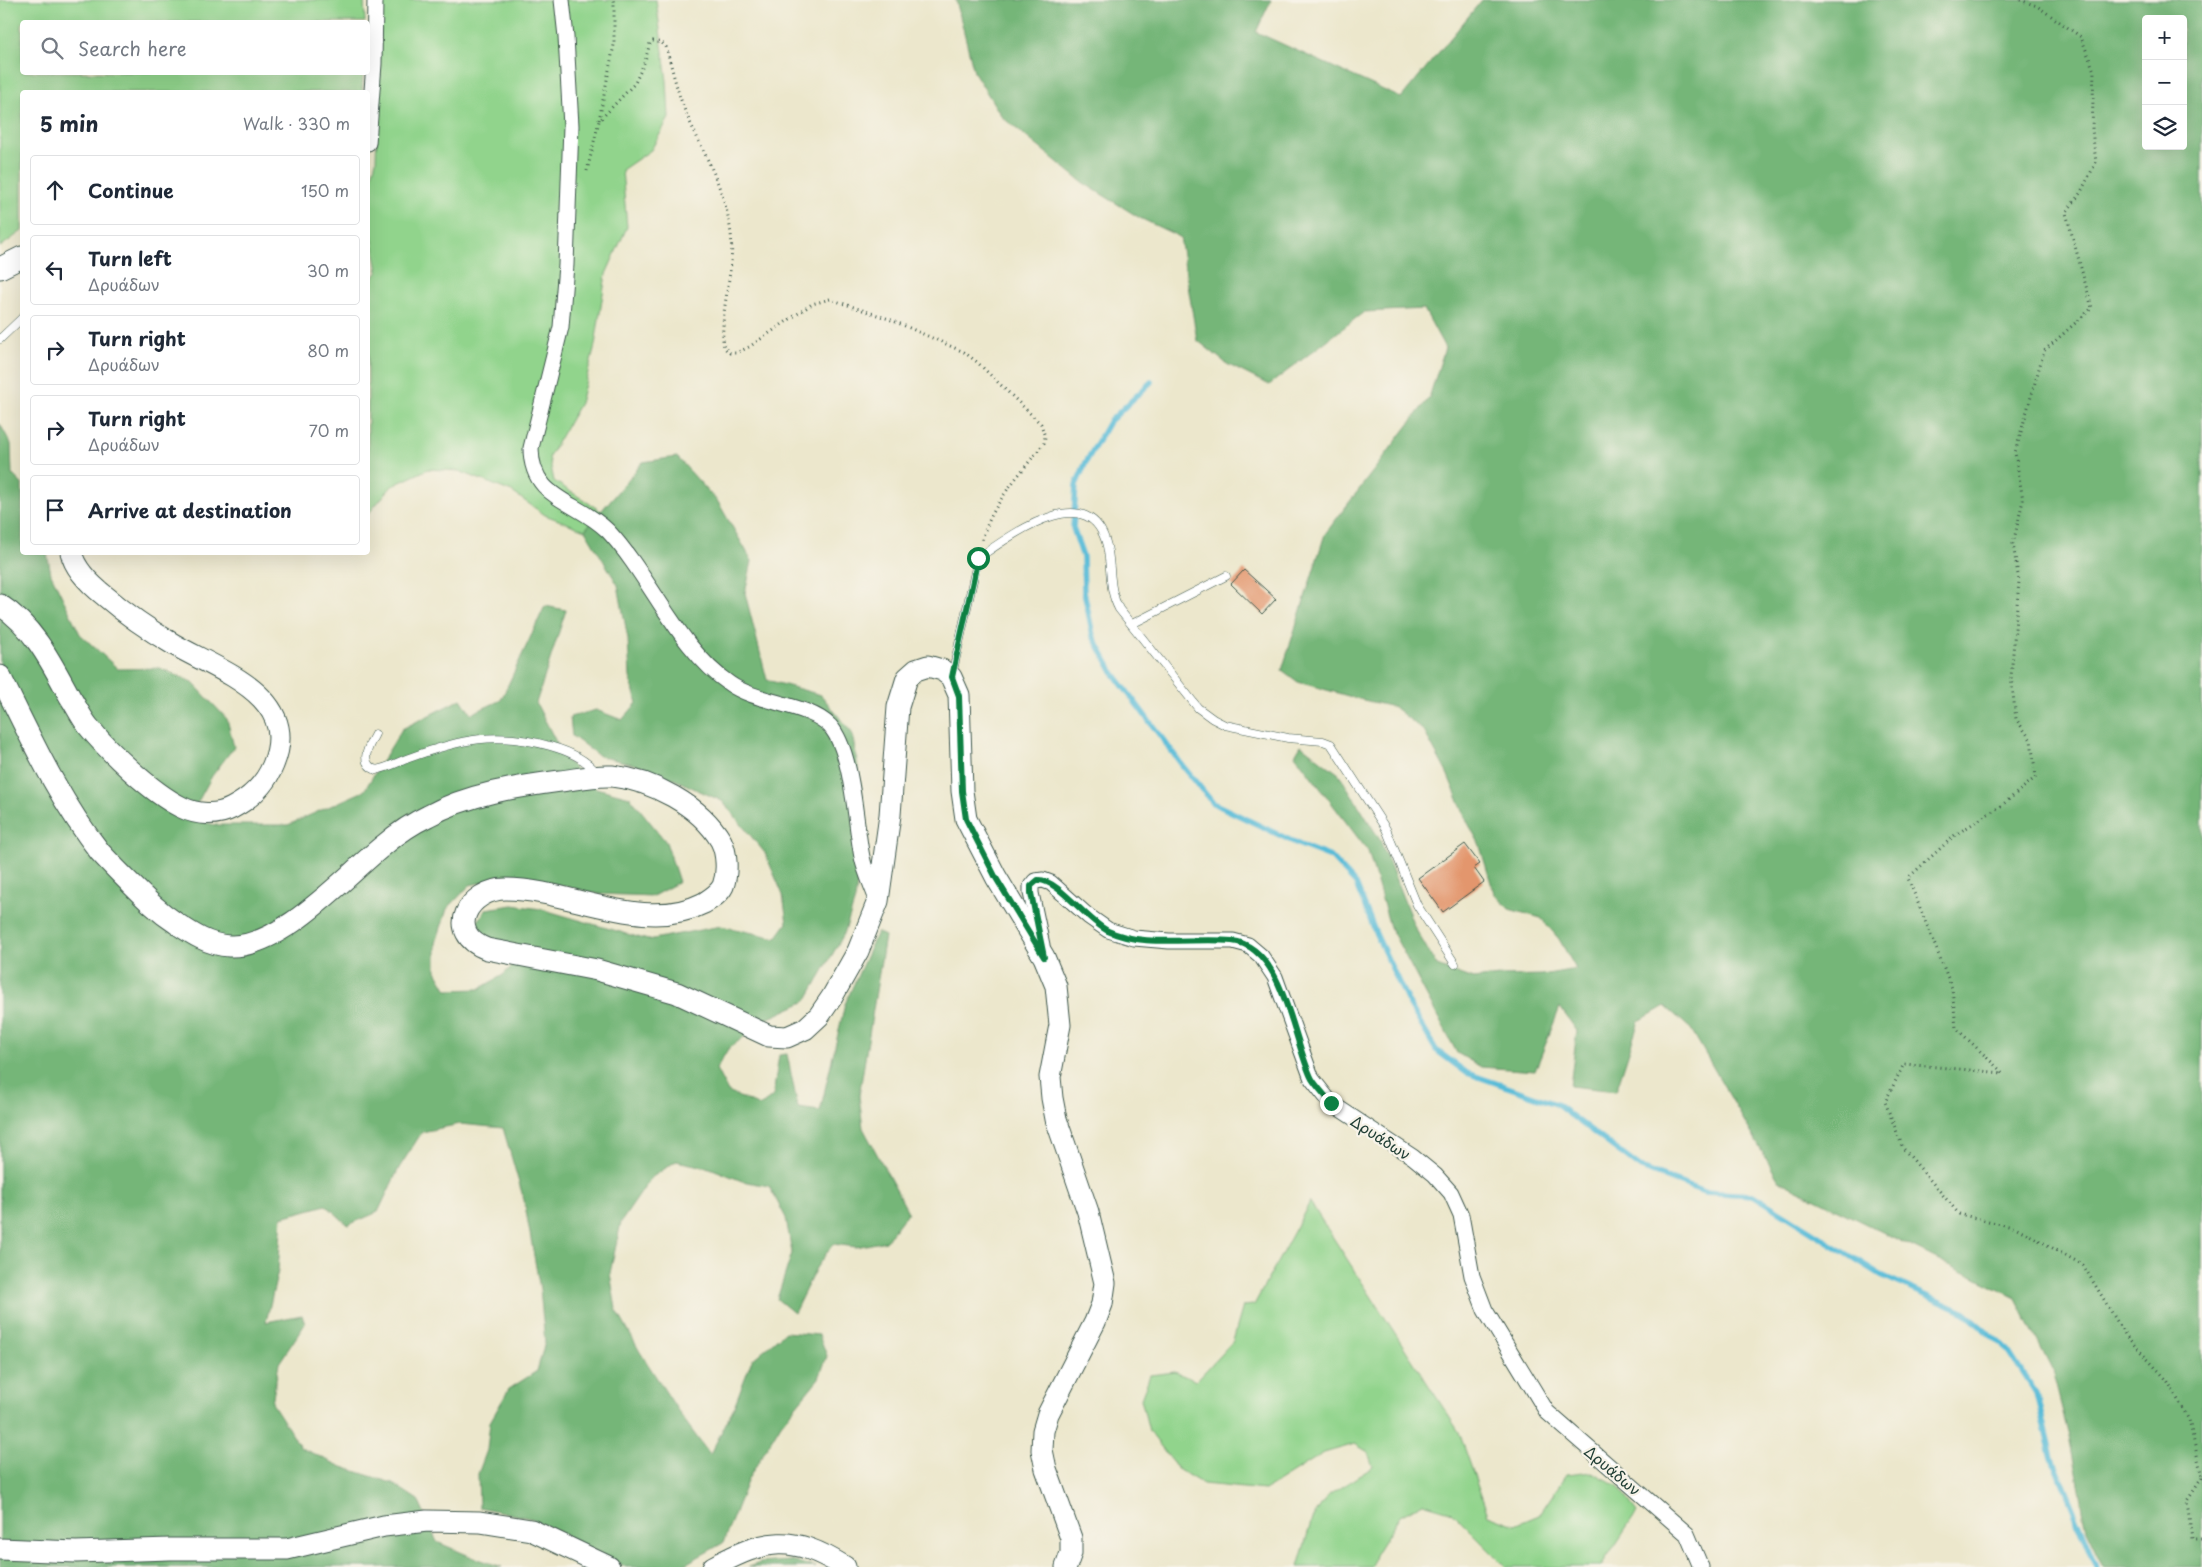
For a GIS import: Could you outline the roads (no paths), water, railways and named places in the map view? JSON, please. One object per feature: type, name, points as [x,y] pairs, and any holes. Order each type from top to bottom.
[{"type":"street","points":[[370,117],[374,64],[375,0]]},
{"type":"street","points":[[562,0],[571,126],[566,265],[561,327],[531,448],[531,463],[537,478],[550,492],[603,526],[624,548],[691,646],[711,668],[730,684],[751,696],[817,716],[830,726],[841,745],[849,775],[862,860],[878,901]]},
{"type":"street","points":[[0,268],[20,258]]},
{"type":"street","points":[[0,605],[13,614],[37,639],[87,725],[122,761],[159,793],[183,808],[205,814],[226,811],[245,802],[262,786],[278,752],[279,730],[270,708],[253,688],[172,644],[122,610],[93,586],[78,569],[72,555]]},
{"type":"street","points":[[0,676],[65,801],[101,852],[159,912],[199,939],[228,946],[252,944],[276,933],[306,912],[386,843],[428,816],[471,797],[533,785],[599,776],[638,781],[667,793],[696,813],[722,843],[726,866],[725,878],[722,890],[712,899],[694,908],[673,913],[645,914],[551,894],[503,889],[480,896],[470,904],[464,924],[469,938],[475,945],[487,949],[597,970],[677,993],[769,1036],[787,1037],[805,1029],[819,1016],[858,951],[878,901],[890,815],[898,707],[907,678],[916,670],[928,666],[942,670],[952,677],[959,696],[962,791],[966,819],[996,878],[1044,957],[1056,986],[1060,1004],[1060,1025],[1050,1077],[1053,1105],[1056,1119],[1088,1212],[1105,1282],[1102,1304],[1096,1322],[1048,1414],[1043,1431],[1042,1450],[1046,1469],[1071,1538],[1071,1553],[1066,1567]]},
{"type":"street","name":"Δρυάδων","points":[[1044,957],[1031,893],[1031,886],[1038,880],[1051,883],[1088,916],[1108,930],[1134,938],[1170,941],[1233,941],[1248,945],[1262,956],[1275,977],[1312,1079],[1331,1103],[1413,1157],[1435,1175],[1451,1193],[1461,1216],[1472,1276],[1485,1310],[1546,1412],[1687,1534],[1701,1567]]},
{"type":"street","points":[[0,1549],[76,1552],[170,1549],[287,1549],[384,1526],[427,1521],[480,1522],[531,1530],[609,1567]]},
{"type":"street","points":[[713,1567],[739,1553],[763,1545],[796,1544],[827,1556],[845,1567]]},
{"type":"lane","points":[[0,339],[20,320]]},
{"type":"lane","points":[[952,677],[978,558],[1016,532],[1047,518],[1068,512],[1080,513],[1090,518],[1098,526],[1106,543],[1110,562],[1112,598],[1198,708],[1225,726],[1288,738],[1323,741],[1331,744],[1337,750],[1354,781],[1386,829],[1417,905],[1455,964]]},
{"type":"lane","points":[[1132,624],[1226,576]]},
{"type":"lane","points":[[375,734],[366,752],[366,762],[371,768],[376,770],[454,743],[496,736],[518,738],[566,751],[589,764],[599,776]]},
{"type":"waterway","points":[[1151,382],[1109,422],[1086,462],[1076,485],[1073,528],[1083,557],[1084,591],[1093,636],[1114,674],[1182,765],[1213,803],[1300,845],[1331,857],[1356,884],[1376,934],[1408,1002],[1436,1050],[1467,1073],[1556,1104],[1641,1168],[1704,1192],[1753,1195],[1881,1275],[1965,1313],[2009,1351],[2036,1393],[2052,1458],[2097,1567]]}]
